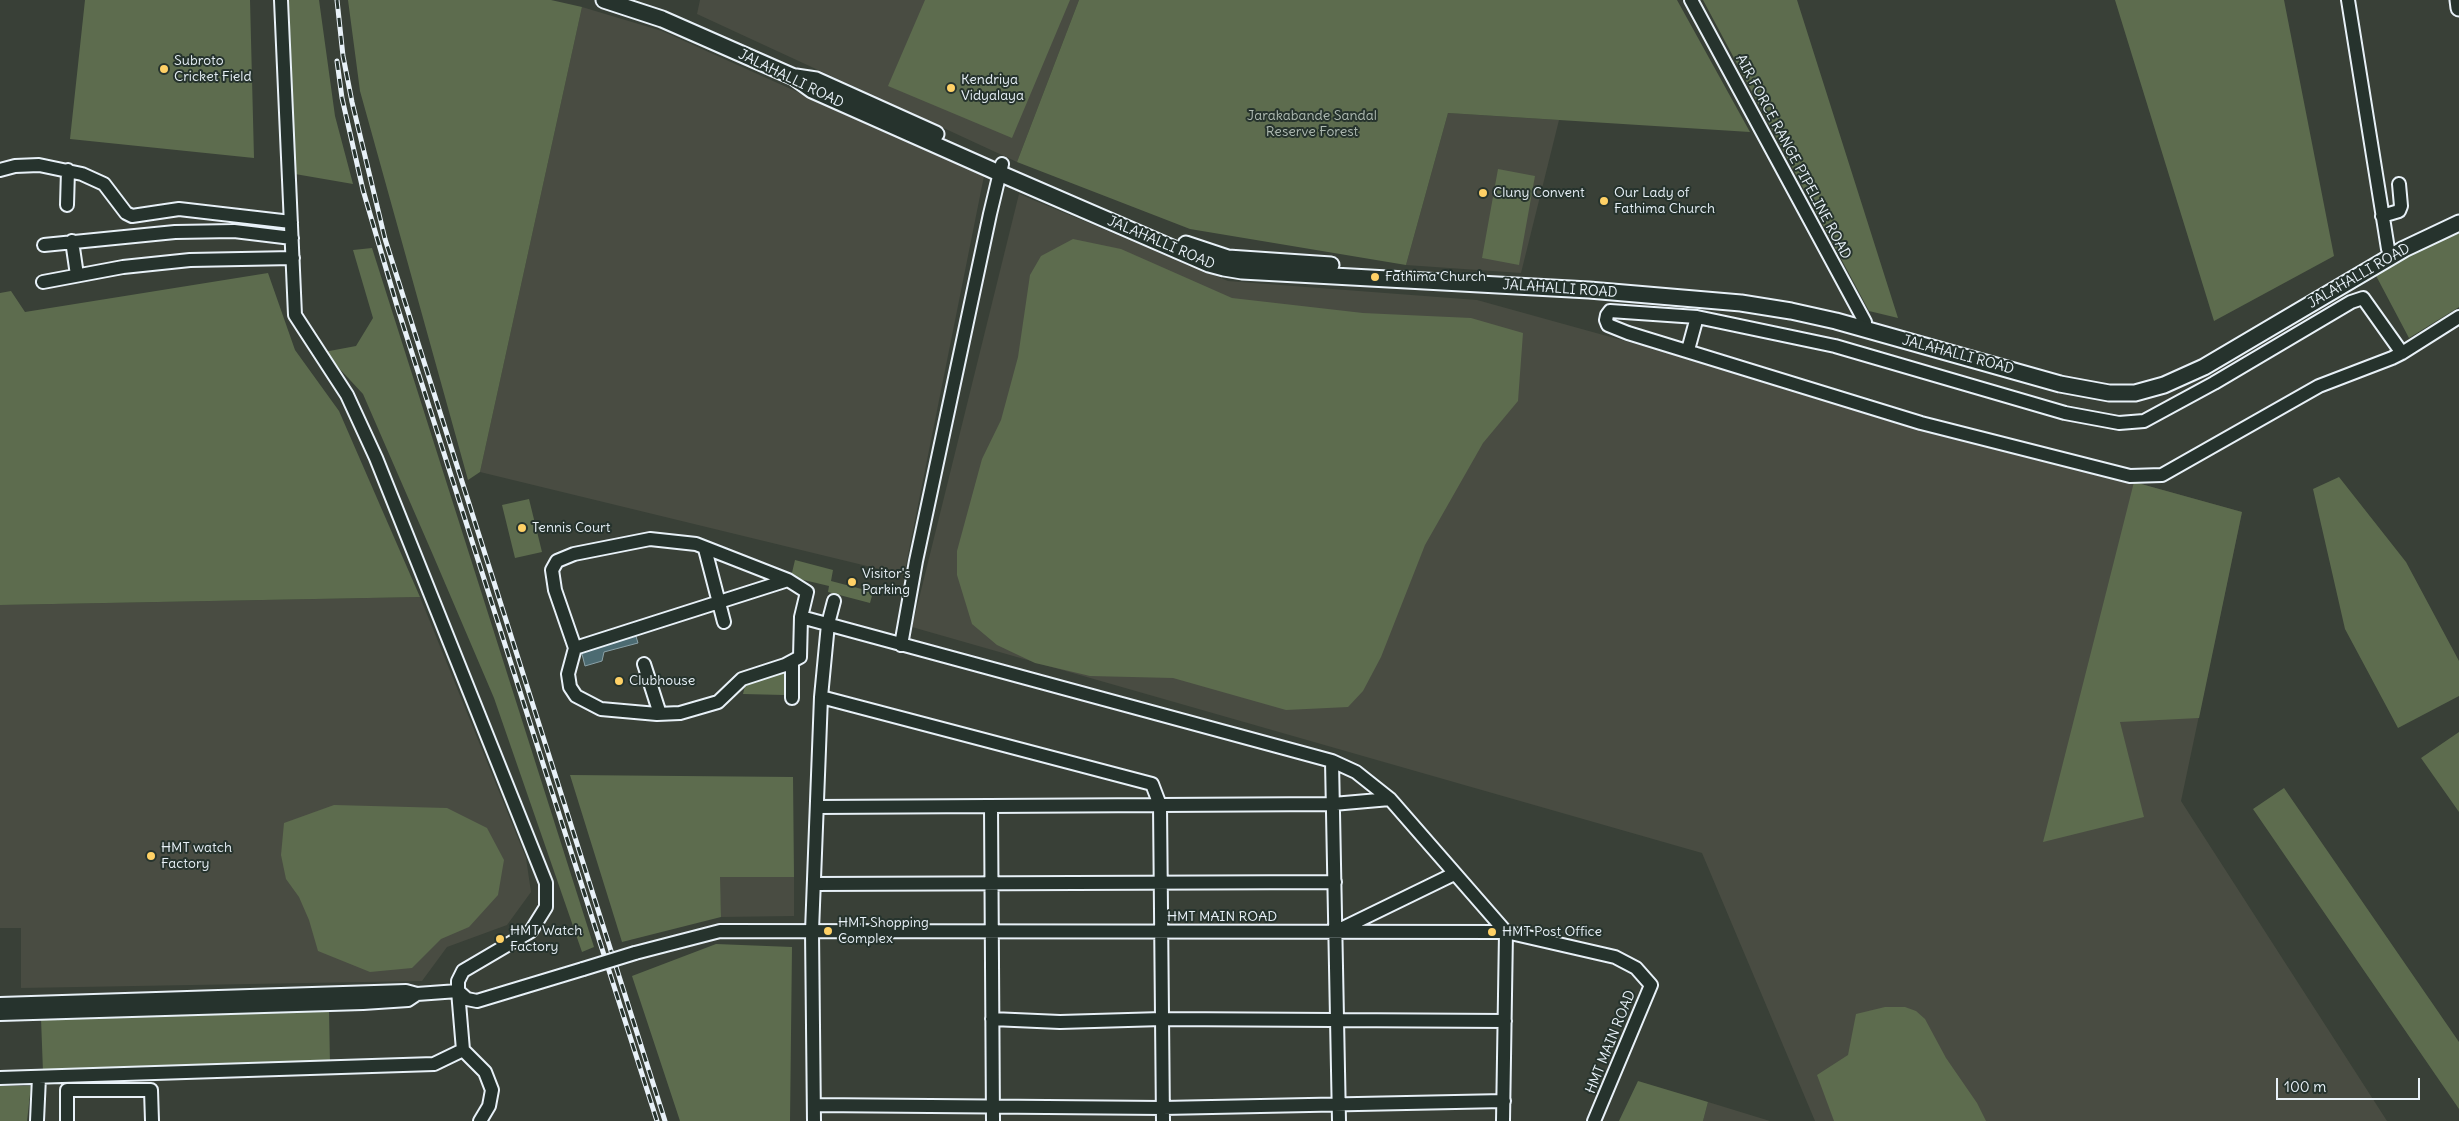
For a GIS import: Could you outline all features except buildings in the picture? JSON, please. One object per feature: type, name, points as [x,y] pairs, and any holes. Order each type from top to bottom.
[{"type":"main road","name":"JALAHALLI ROAD","points":[[604,0],[662,19],[794,77],[812,90],[1001,168],[1209,264],[1242,271],[1308,269],[1689,298],[1791,311],[1865,326],[2064,381],[2110,389],[2133,388],[2159,380],[2388,249],[2459,213]]},
{"type":"main road","name":"JALAHALLI ROAD","points":[[1865,326],[2060,384],[2109,393],[2135,393],[2164,385],[2204,366],[2404,249],[2459,223]]},
{"type":"street","points":[[281,0],[295,315],[347,395],[376,458],[546,883],[546,907],[531,931],[463,971],[458,981],[463,1050],[485,1072],[492,1090],[489,1106],[480,1121]]},
{"type":"street","name":"AIR FORCE RANGE PIPELINE ROAD","points":[[1691,0],[1865,326]]},
{"type":"street","points":[[2348,0],[2388,249]]},
{"type":"street","points":[[0,170],[16,166],[39,165],[68,170],[104,184],[126,214],[132,216],[187,210],[291,222]]},
{"type":"street","points":[[901,645],[916,561],[1001,168]]},
{"type":"street","points":[[67,205],[68,170]]},
{"type":"street","points":[[2382,216],[2400,211],[2399,184]]},
{"type":"street","points":[[44,245],[186,232],[234,232],[292,238]]},
{"type":"street","points":[[72,241],[77,275]]},
{"type":"street","points":[[43,282],[123,267],[190,260],[293,258]]},
{"type":"street","points":[[2397,353],[2363,298],[2351,302],[2214,384],[2144,421],[2119,423],[2065,413],[1835,346],[1696,316],[1610,311],[1607,314],[1608,325],[1922,423],[2130,476],[2162,475],[2319,386],[2397,353],[2459,317]]},
{"type":"street","points":[[2374,361],[2385,354],[2397,353],[2459,310]]},
{"type":"street","points":[[1688,350],[1696,316]]},
{"type":"street","points":[[650,539],[696,544],[705,549],[788,580],[807,592],[801,617],[800,657],[792,662],[742,679],[718,702],[680,713],[660,714],[601,709],[576,696],[570,687],[568,674],[575,648],[555,590],[552,570],[558,561],[574,554],[650,539]]},
{"type":"street","points":[[705,549],[724,622]]},
{"type":"street","points":[[575,648],[788,580]]},
{"type":"street","points":[[814,1121],[812,931],[821,697],[828,624],[834,602]]},
{"type":"street","points":[[801,617],[1332,761],[1356,772],[1390,799],[1506,932],[1503,1121]]},
{"type":"street","points":[[792,662],[792,698]]},
{"type":"street","points":[[644,664],[660,714]]},
{"type":"street","points":[[821,697],[1152,784],[1160,805],[1163,1121]]},
{"type":"street","points":[[1332,761],[1339,1121]]},
{"type":"street","points":[[817,807],[1333,804],[1390,799]]},
{"type":"street","points":[[991,806],[993,1121]]},
{"type":"street","points":[[1336,931],[1454,874]]},
{"type":"street","points":[[814,884],[1335,882]]},
{"type":"street","name":"HMT MAIN ROAD","points":[[458,991],[467,999],[477,1001],[636,953],[720,931],[1506,932],[1615,957],[1636,968],[1651,985],[1594,1121]]},
{"type":"street","points":[[0,1004],[406,991],[417,994],[458,991]]},
{"type":"street","points":[[0,1014],[363,1003],[408,1000],[417,994]]},
{"type":"street","points":[[992,1019],[1060,1022],[1162,1019],[1338,1022],[1505,1021]]},
{"type":"street","points":[[0,1078],[434,1064],[463,1050]]},
{"type":"street","points":[[36,1121],[39,1077]]},
{"type":"street","points":[[68,1121],[67,1090],[151,1090],[152,1121]]},
{"type":"street","points":[[814,1105],[1162,1108],[1504,1101]]},
{"type":"shaded area","name":"Kendriya Vidyalaya","points":[[700,0],[1079,0],[1017,162],[697,14]]},
{"type":"shaded area","points":[[582,7],[662,31],[984,176],[904,575],[480,472]]},
{"type":"shaded area","name":"Cluny Convent","points":[[1448,113],[1559,120],[1521,273],[1406,265]]},
{"type":"shaded area","points":[[1019,194],[1228,281],[1477,300],[2242,512],[2181,801],[2387,1121],[1815,1121],[1702,853],[912,627]]},
{"type":"shaded area","name":"HMT Watch Factory","points":[[420,597],[526,858],[531,892],[507,925],[447,947],[422,981],[21,988],[21,928],[0,928],[0,605]]},
{"type":"shaded area","points":[[719,877],[794,877],[794,916],[721,917]]},
{"type":"shaded area","points":[[1708,1102],[1770,1121],[1703,1121]]},
{"type":"green space","name":"Subroto Cricket Field","points":[[85,0],[250,0],[254,158],[70,139]]},
{"type":"green space","points":[[289,0],[319,0],[335,116],[353,184],[295,174]]},
{"type":"green space","points":[[348,0],[551,0],[582,7],[480,472],[468,480],[360,91]]},
{"type":"green space","points":[[925,0],[1070,0],[1012,138],[888,86]]},
{"type":"green space","name":"Jarakabande Sandal Reserve Forest","points":[[1079,0],[1677,0],[1750,132],[1448,113],[1406,265],[1190,229],[1017,162]]},
{"type":"green space","points":[[1703,0],[1797,0],[1898,318],[1869,311]]},
{"type":"green space","points":[[2115,0],[2284,0],[2334,256],[2214,321]]},
{"type":"green space","points":[[1498,169],[1535,176],[1519,265],[1482,258]]},
{"type":"green space","points":[[2446,229],[2459,234],[2459,307],[2409,338],[2373,270]]},
{"type":"green space","points":[[1073,239],[1121,249],[1232,298],[1363,313],[1471,318],[1523,333],[1518,401],[1483,443],[1425,545],[1381,657],[1363,691],[1348,707],[1286,710],[1173,678],[1090,676],[1035,663],[997,645],[972,624],[957,575],[957,551],[982,459],[1001,420],[1018,357],[1030,275],[1041,256]]},
{"type":"green space","points":[[372,248],[594,947],[582,952],[494,698],[433,555],[363,394],[324,352],[356,346],[373,318],[353,250]]},
{"type":"green space","points":[[268,273],[295,350],[339,411],[420,597],[0,605],[0,293],[11,291],[25,312]]},
{"type":"green space","points":[[2339,477],[2406,562],[2459,661],[2459,696],[2398,728],[2345,629],[2313,489]]},
{"type":"green space","points":[[2134,482],[2242,512],[2199,718],[2120,722],[2144,817],[2043,842]]},
{"type":"green space","name":"Tennis Court","points":[[529,499],[542,552],[515,558],[502,505]]},
{"type":"green space","points":[[795,560],[833,570],[831,581],[873,592],[870,603],[828,592],[829,586],[791,577]]},
{"type":"green space","points":[[789,670],[784,695],[743,694],[746,682]]},
{"type":"green space","points":[[2459,732],[2459,812],[2421,758]]},
{"type":"green space","points":[[570,775],[793,777],[794,877],[720,877],[721,917],[622,942]]},
{"type":"green space","points":[[2284,788],[2459,1042],[2459,1109],[2253,809]]},
{"type":"green space","points":[[334,805],[447,808],[487,828],[504,860],[498,895],[469,927],[441,939],[412,968],[370,972],[318,951],[309,920],[299,897],[286,879],[281,855],[284,823]]},
{"type":"green space","points":[[716,944],[792,947],[790,1121],[680,1121],[632,976]]},
{"type":"green space","points":[[1885,1007],[1905,1007],[1916,1011],[1925,1019],[1946,1058],[1977,1103],[1986,1121],[1834,1121],[1817,1075],[1848,1055],[1856,1014]]},
{"type":"green space","points":[[329,1010],[330,1065],[43,1072],[41,1018]]},
{"type":"green space","points":[[1638,1081],[1708,1102],[1703,1121],[1619,1121]]},
{"type":"green space","points":[[0,1086],[31,1086],[27,1121],[0,1121]]},
{"type":"water","points":[[635,633],[638,643],[604,652],[602,661],[585,666],[581,650]]},
{"type":"railway","points":[[337,0],[343,56],[352,102],[385,239],[665,1121]]},
{"type":"railway","points":[[337,61],[342,98],[363,190],[397,306],[657,1121]]},
{"type":"place","name":"Subroto Cricket Field","points":[[164,69]]},
{"type":"place","name":"Kendriya Vidyalaya","points":[[951,88]]},
{"type":"place","name":"Cluny Convent","points":[[1483,193]]},
{"type":"place","name":"Our Lady of Fathima Church","points":[[1604,201]]},
{"type":"place","name":"Fathima Church","points":[[1375,277]]},
{"type":"place","name":"Tennis Court","points":[[522,528]]},
{"type":"place","name":"Visitor's Parking","points":[[852,582]]},
{"type":"place","name":"Clubhouse","points":[[619,681]]},
{"type":"place","name":"HMT watch Factory","points":[[151,856]]},
{"type":"place","name":"HMT Shopping Complex","points":[[828,931]]},
{"type":"place","name":"HMT Post Office","points":[[1492,932]]},
{"type":"place","name":"HMT Watch Factory","points":[[500,939]]}]
